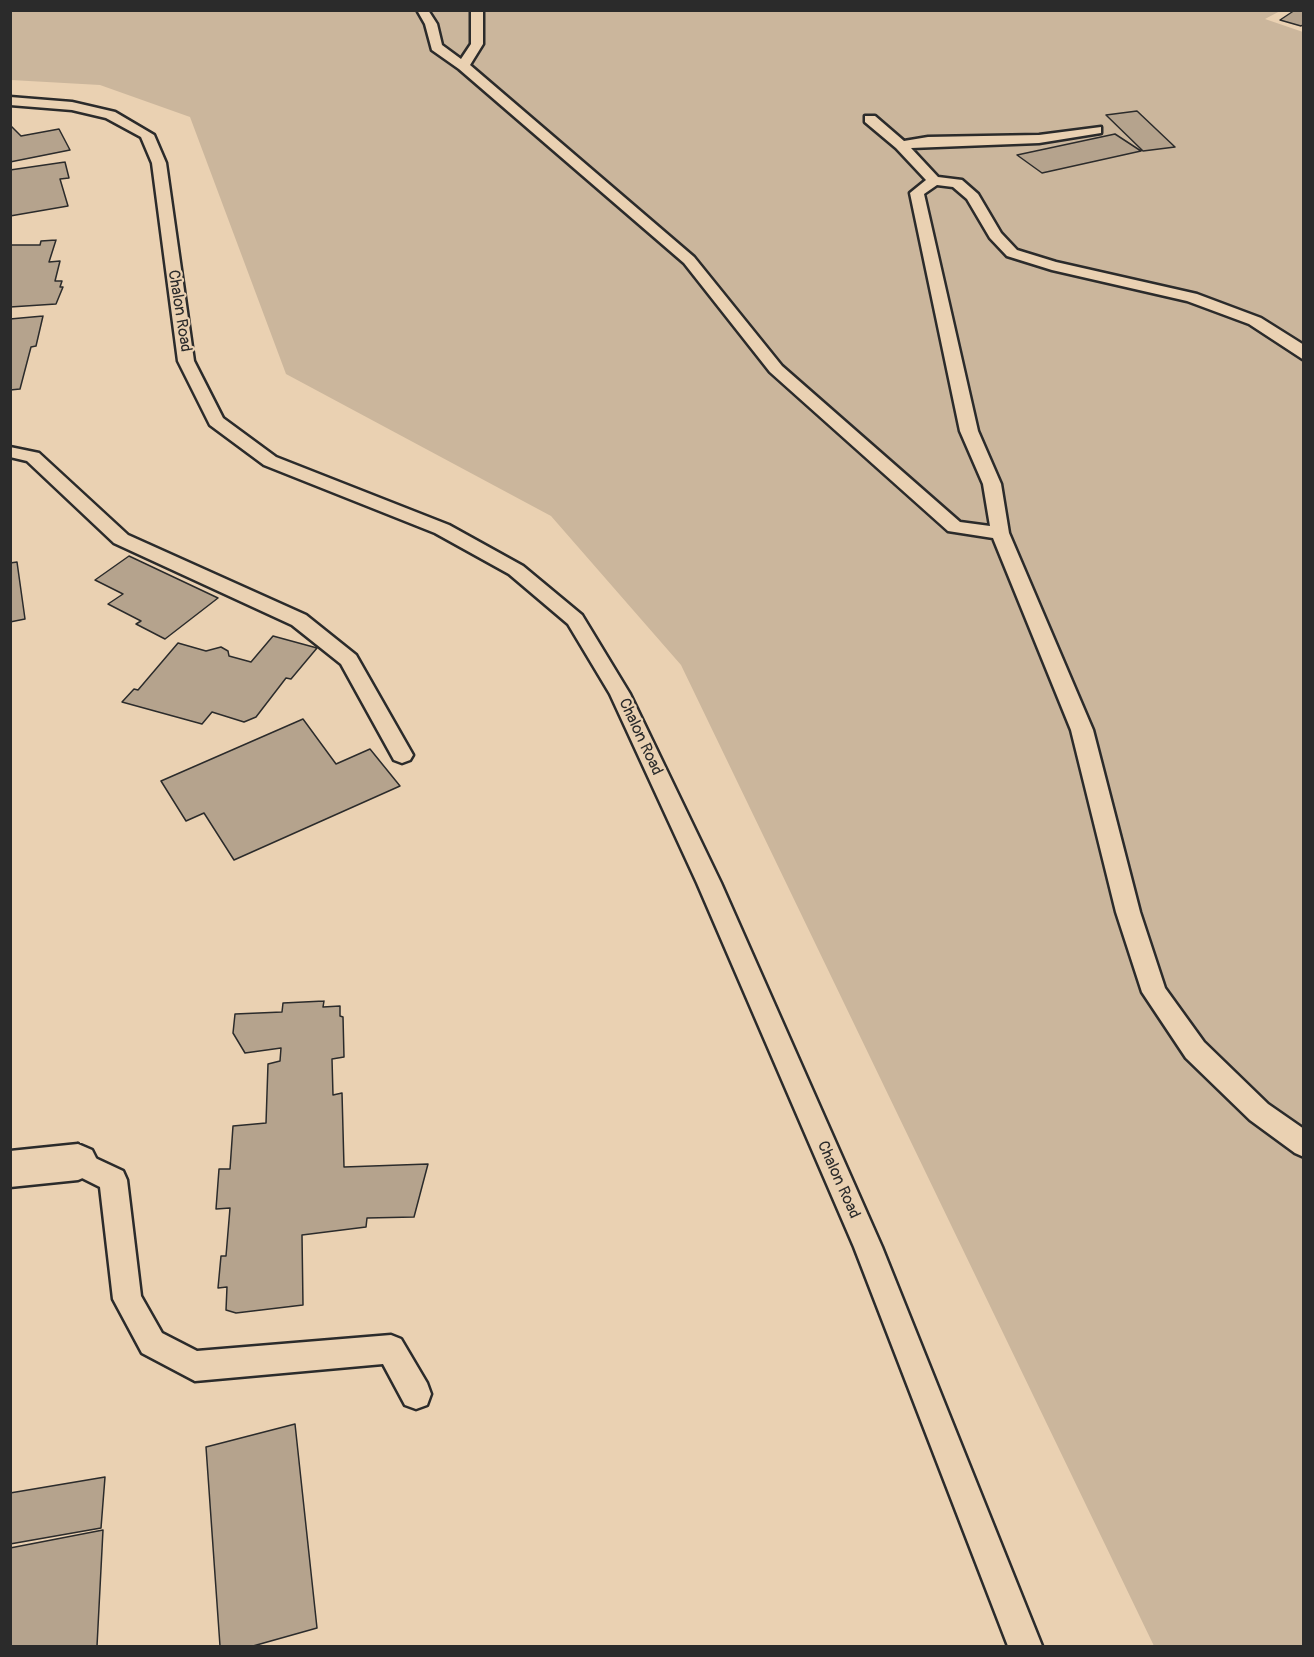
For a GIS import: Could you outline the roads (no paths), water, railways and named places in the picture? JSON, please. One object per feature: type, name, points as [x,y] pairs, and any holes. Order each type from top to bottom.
[{"type":"street","points":[[10,1169],[78,1162]]},
{"type":"lane","points":[[422,10],[431,24],[436,47],[463,66],[690,260],[776,369],[955,527],[1000,533]]},
{"type":"lane","points":[[463,66],[477,44],[477,10]]},
{"type":"lane","name":"Chalon Road","points":[[10,101],[72,106],[110,115],[147,135],[159,163],[186,361],[216,421],[270,461],[442,529],[479,549],[516,570],[575,620],[620,694],[709,883],[868,1247],[1025,1647]]},
{"type":"lane","points":[[870,119],[901,145],[934,181]]},
{"type":"lane","points":[[901,145],[928,141],[1039,139],[1096,130]]},
{"type":"lane","points":[[1304,355],[1295,346],[1255,321],[1192,297],[1053,266],[1012,253],[995,235],[973,196],[957,183],[934,181],[917,193],[969,431],[993,484],[1000,533],[1082,730],[1128,912],[1154,992],[1195,1050],[1259,1112],[1304,1145]]},
{"type":"lane","points":[[10,452],[33,457],[121,539],[300,620],[349,660],[402,755]]},
{"type":"lane","points":[[78,1162],[113,1180],[127,1299],[152,1343],[195,1366],[392,1349],[416,1394]]}]
